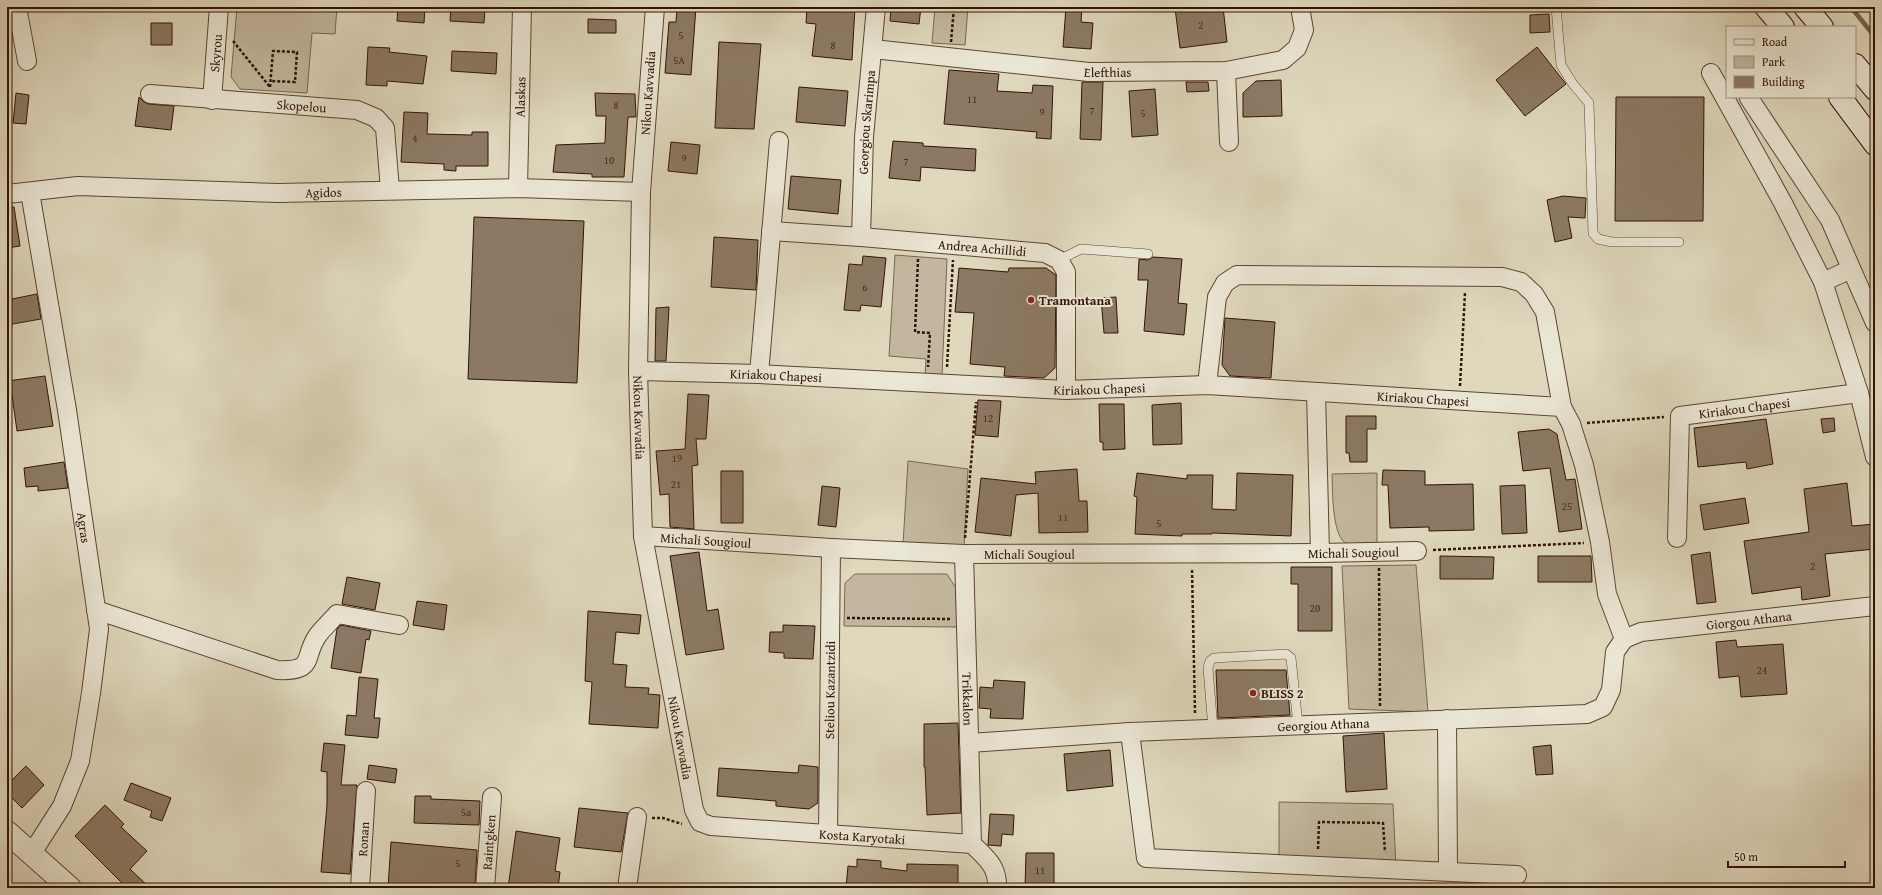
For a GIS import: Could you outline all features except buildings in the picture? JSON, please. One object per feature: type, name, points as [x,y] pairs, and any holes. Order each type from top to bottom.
[{"type":"main road","points":[[1766,7],[1783,26]]},
{"type":"main road","points":[[1805,7],[1821,26]]},
{"type":"main road","points":[[1856,66],[1875,88]]},
{"type":"main road","points":[[1841,98],[1875,144]]},
{"type":"main road","points":[[7,832],[70,888]]},
{"type":"street","points":[[17,7],[27,61]]},
{"type":"street","name":"Alaskas","points":[[518,188],[522,7]]},
{"type":"street","name":"Georgiou Skarimpa","points":[[861,237],[864,137],[876,7]]},
{"type":"street","name":"Elefthias","points":[[873,49],[1089,72],[1226,70],[1283,60],[1297,48],[1304,30],[1300,7]]},
{"type":"street","name":"Nikou Kavvadia","points":[[652,8],[641,192],[638,371],[643,536],[694,810],[700,822]]},
{"type":"street","name":"Skyrou","points":[[212,100],[218,15]]},
{"type":"street","points":[[1226,70],[1229,142]]},
{"type":"street","points":[[1711,73],[1783,203],[1823,282],[1858,393],[1875,457]]},
{"type":"street","name":"Skopelou","points":[[150,94],[285,106],[357,110],[376,118],[384,128],[390,190]]},
{"type":"street","points":[[1750,98],[1830,220],[1875,323]]},
{"type":"street","points":[[759,374],[779,141]]},
{"type":"street","name":"Agidos","points":[[7,194],[78,186],[278,193],[518,188],[641,192]]},
{"type":"street","name":"Agras","points":[[30,192],[67,410],[98,629],[91,693],[80,761],[62,806],[32,853]]},
{"type":"street","name":"Andrea Achillidi","points":[[771,231],[861,237],[1045,253],[1059,260]]},
{"type":"street","points":[[1059,260],[1066,272],[1066,390]]},
{"type":"street","points":[[1823,282],[1851,269]]},
{"type":"street","points":[[1207,385],[1217,297],[1225,283],[1237,275],[1502,276],[1521,282],[1534,294],[1544,312],[1562,407],[1571,424],[1584,465],[1600,542],[1607,594],[1624,639]]},
{"type":"street","name":"Kiriakou Chapesi","points":[[638,371],[759,374],[1066,390],[1207,385],[1562,407]]},
{"type":"street","points":[[1316,392],[1320,553]]},
{"type":"street","name":"Kiriakou Chapesi","points":[[1677,538],[1680,416],[1858,393]]},
{"type":"street","name":"Michali Sougioul","points":[[643,536],[831,548],[964,554],[1320,553],[1417,551]]},
{"type":"street","name":"Steliou Kazantzidi","points":[[828,833],[831,548]]},
{"type":"street","name":"Trikkalon","points":[[964,554],[972,844]]},
{"type":"street","name":"Giorgou Athana","points":[[1624,639],[1641,632],[1875,606]]},
{"type":"street","points":[[96,610],[277,670],[293,671],[306,663],[317,636],[337,614],[399,626]]},
{"type":"street","name":"Georgiou Athana","points":[[969,743],[1130,732],[1587,714],[1603,707],[1611,690],[1615,652],[1624,639]]},
{"type":"street","points":[[1447,719],[1448,872]]},
{"type":"street","points":[[1130,732],[1146,858],[1517,875]]},
{"type":"street","name":"Ronan","points":[[360,888],[366,790]]},
{"type":"street","name":"Raintgken","points":[[485,888],[492,797]]},
{"type":"street","points":[[627,888],[637,817]]},
{"type":"street","name":"Kosta Karyotaki","points":[[700,822],[712,826],[972,844]]},
{"type":"street","points":[[972,844],[992,864],[997,882],[997,888]]},
{"type":"lane","points":[[1556,7],[1561,65],[1572,84],[1589,103],[1593,233],[1598,239],[1612,242],[1679,242]]},
{"type":"lane","points":[[1059,260],[1081,249],[1148,254]]},
{"type":"lane","points":[[1204,729],[1208,668],[1210,662],[1214,658],[1286,654],[1291,658],[1293,668],[1298,725]]},
{"type":"path","points":[[950,57],[954,7]]},
{"type":"path","points":[[218,15],[285,106]]},
{"type":"path","points":[[270,87],[273,51],[297,52],[295,82],[271,81]]},
{"type":"path","points":[[919,242],[915,332],[930,333],[928,383]]},
{"type":"path","points":[[946,384],[954,245]]},
{"type":"path","points":[[1459,401],[1466,276]]},
{"type":"path","points":[[964,554],[977,386]]},
{"type":"path","points":[[1571,424],[1680,416]]},
{"type":"path","points":[[1417,551],[1600,542]]},
{"type":"path","points":[[1379,552],[1380,722]]},
{"type":"path","points":[[1191,553],[1204,729]]},
{"type":"path","points":[[830,618],[966,619]]},
{"type":"path","points":[[634,838],[650,818],[663,818],[676,823],[689,825],[700,822]]},
{"type":"path","points":[[1317,866],[1319,822],[1383,823],[1387,869]]},
{"type":"green space","points":[[237,7],[337,7],[335,34],[312,33],[307,93],[240,89],[231,77]]},
{"type":"green space","points":[[935,7],[968,7],[965,45],[932,43]]},
{"type":"green space","points":[[895,255],[947,259],[942,375],[925,375],[926,359],[889,356]]},
{"type":"green space","points":[[908,461],[968,469],[964,548],[903,545]]},
{"type":"green space","points":[[1377,473],[1377,545],[1349,545],[1343,541],[1336,525],[1332,474]]},
{"type":"green space","points":[[1416,565],[1428,712],[1349,709],[1342,566]]},
{"type":"green space","points":[[855,574],[947,574],[956,588],[957,627],[844,626],[845,583]]},
{"type":"green space","points":[[1279,802],[1393,804],[1396,867],[1279,864]]},
{"type":"waterway","points":[[1851,7],[1875,37]]},
{"type":"place","name":"Tramontana","points":[[1031,300]]},
{"type":"place","name":"BLISS 2","points":[[1253,693]]}]
